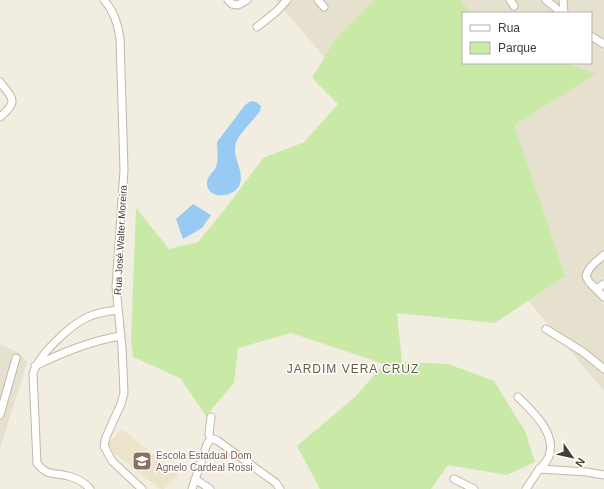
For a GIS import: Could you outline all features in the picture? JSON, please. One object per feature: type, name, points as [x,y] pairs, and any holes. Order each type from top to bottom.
[{"type":"street","name":"Rua José Walter Moreira","points":[[104,0],[114,14],[120,38],[124,170],[116,287],[121,336],[124,393],[121,404],[106,437],[104,446],[112,461],[142,489]]},
{"type":"street","points":[[228,0],[235,5],[243,3],[246,0]]},
{"type":"street","points":[[257,27],[277,11],[287,0]]},
{"type":"street","points":[[318,0],[324,7]]},
{"type":"street","points":[[546,0],[562,12]]},
{"type":"street","points":[[563,0],[563,12]]},
{"type":"street","points":[[592,37],[604,44]]},
{"type":"street","points":[[0,82],[12,97],[12,103],[10,108],[0,117]]},
{"type":"street","points":[[604,255],[586,274],[587,279],[604,297]]},
{"type":"street","points":[[596,290],[604,284]]},
{"type":"street","points":[[90,489],[86,485],[68,475],[59,475],[47,472],[39,467],[37,463],[32,374],[34,367],[53,344],[72,328],[87,317],[100,312],[118,310]]},
{"type":"street","points":[[546,329],[583,352],[604,368]]},
{"type":"street","points":[[34,367],[74,348],[101,339],[121,336]]},
{"type":"street","points":[[0,415],[16,358]]},
{"type":"street","points":[[518,397],[534,412],[549,436],[550,450],[545,464],[539,469],[526,489]]},
{"type":"street","points":[[211,417],[209,434],[211,439]]},
{"type":"street","points":[[192,489],[207,444],[211,439]]},
{"type":"street","points":[[211,439],[218,441],[276,483],[280,489]]},
{"type":"street","points":[[539,469],[587,472],[604,475]]},
{"type":"street","points":[[195,479],[210,489]]},
{"type":"street","points":[[454,479],[474,489]]},
{"type":"shaded area","points":[[276,0],[604,0],[604,391]]},
{"type":"shaded area","points":[[0,344],[19,353],[27,362],[0,449]]},
{"type":"shaded area","name":"Escola Estadual Dom Agnelo Cardeal Rossi","points":[[122,429],[178,475],[164,489],[160,489],[105,446]]},
{"type":"green space","points":[[374,0],[460,0],[470,12],[462,12],[462,64],[568,64],[596,74],[514,125],[565,276],[495,323],[397,313],[402,362],[448,364],[494,381],[525,431],[535,462],[507,475],[448,465],[431,489],[320,489],[297,446],[355,397],[384,364],[291,333],[238,348],[234,383],[206,416],[180,378],[133,357],[131,340],[136,208],[169,249],[198,242],[263,158],[304,142],[338,104],[312,78],[335,40]]},
{"type":"water","points":[[251,101],[256,102],[261,106],[260,111],[240,135],[236,143],[235,154],[240,170],[241,181],[236,190],[231,193],[226,195],[215,194],[208,188],[207,182],[217,164],[217,142],[245,105]]},
{"type":"water","points":[[193,204],[211,215],[202,228],[183,239],[176,219]]},
{"type":"place","name":"Escola Estadual Dom Agnelo Cardeal Rossi","points":[[142,461]]},
{"type":"district","name":"JARDIM VERA CRUZ","points":[[353,369]]}]
